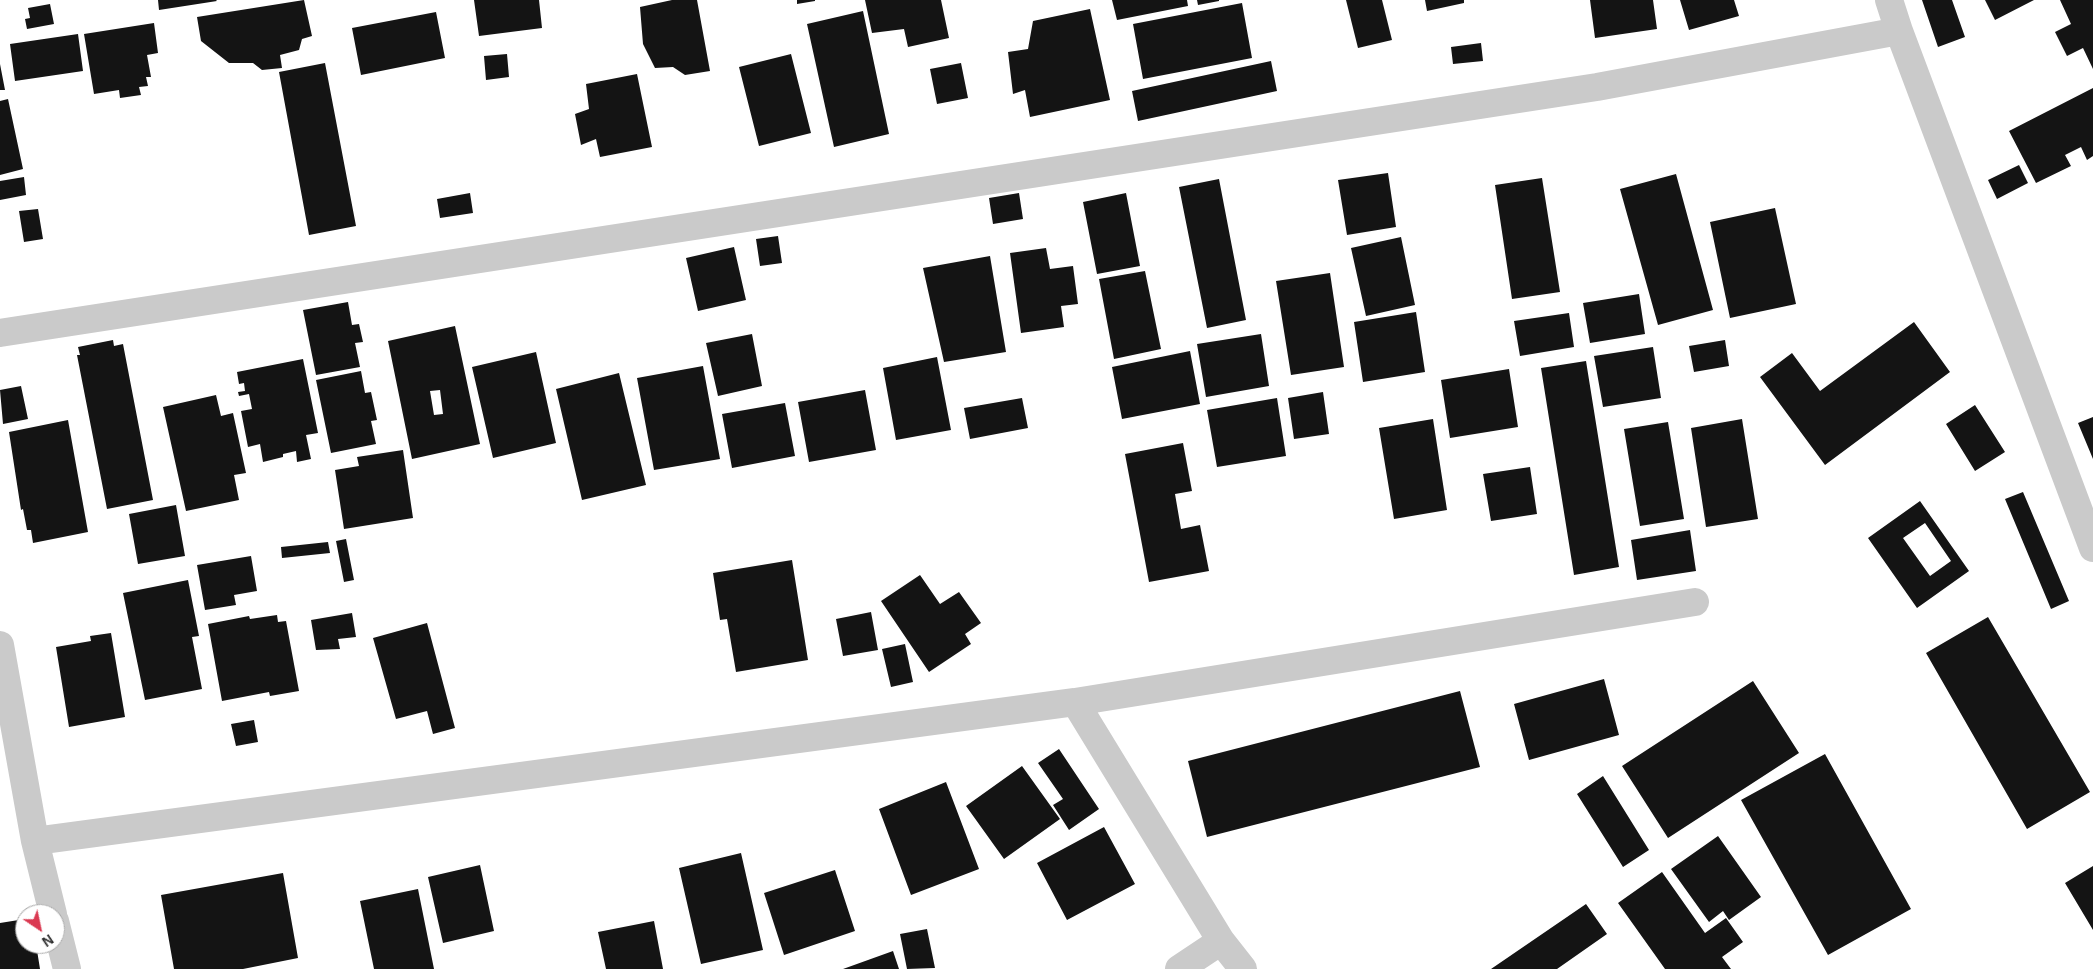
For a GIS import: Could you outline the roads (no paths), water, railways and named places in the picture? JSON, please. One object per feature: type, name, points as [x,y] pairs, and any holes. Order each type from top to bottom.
[{"type":"street","points":[[1889,0],[2093,548]]},
{"type":"street","points":[[0,332],[1596,87],[1899,31]]},
{"type":"street","points":[[35,841],[1074,702],[1695,602]]},
{"type":"street","points":[[0,645],[35,841],[51,904]]},
{"type":"street","points":[[1074,702],[1221,941],[1243,969]]},
{"type":"street","points":[[1179,969],[1221,941]]},
{"type":"street","points":[[63,954],[67,969]]}]
